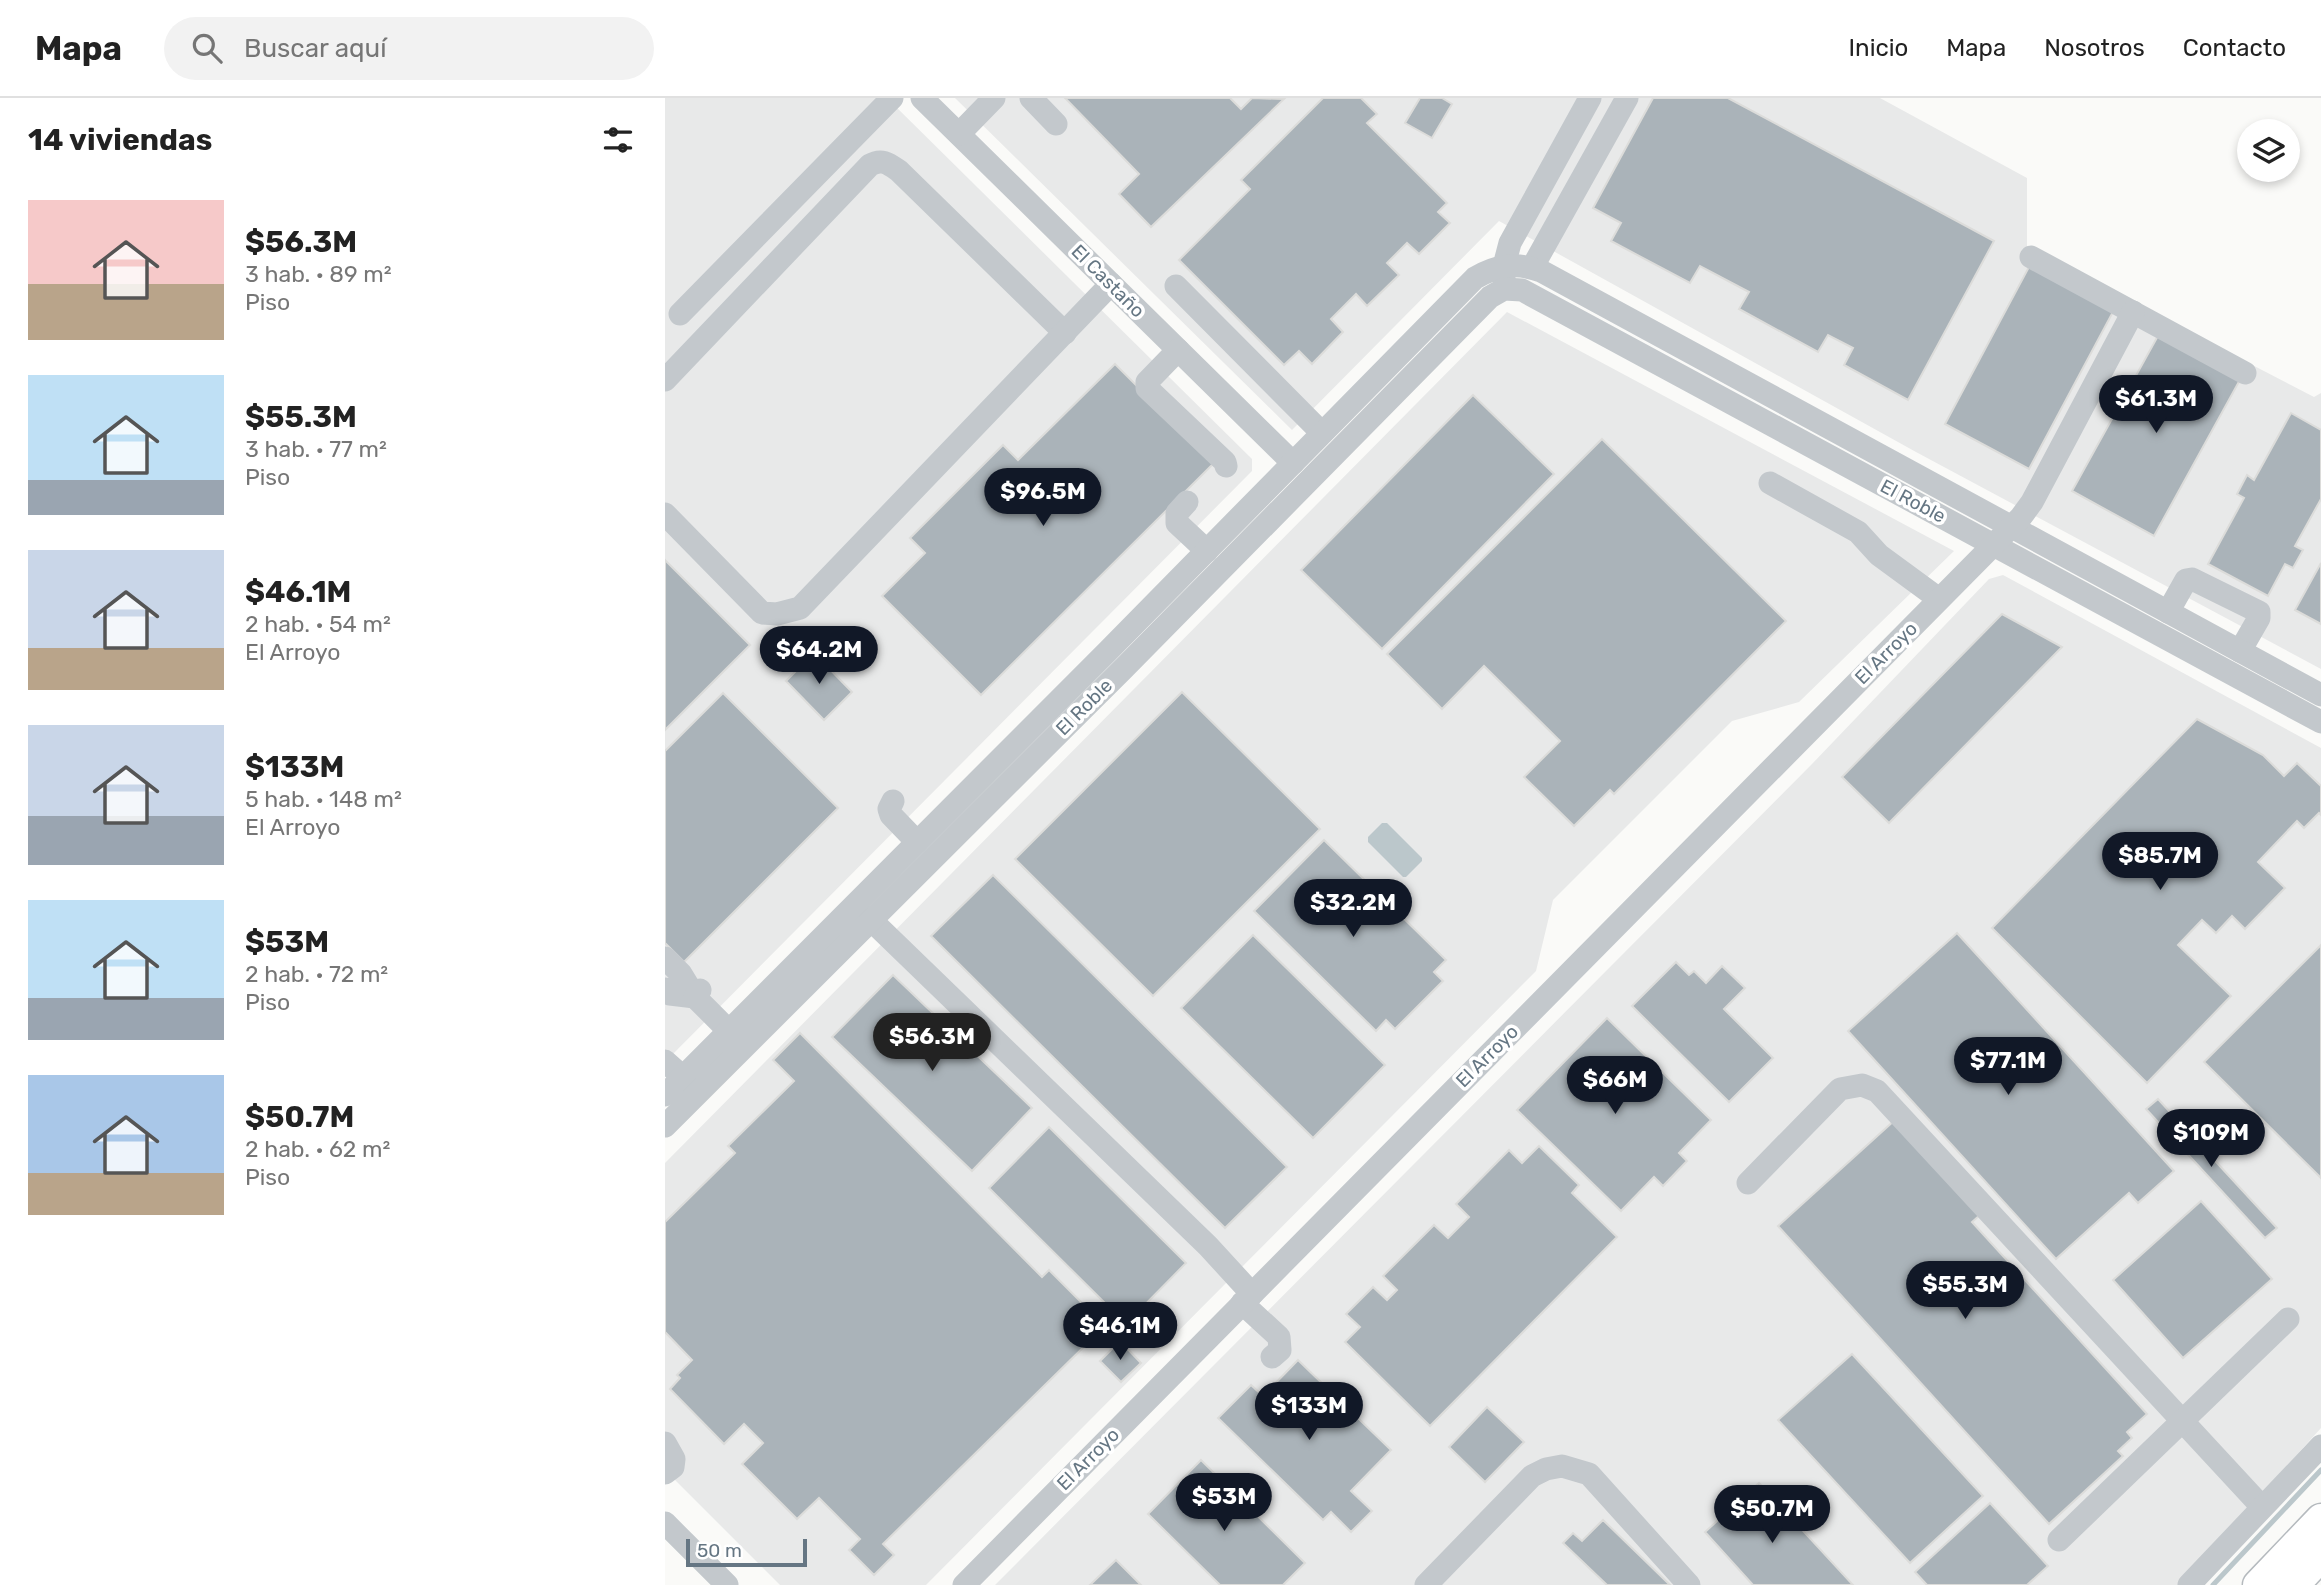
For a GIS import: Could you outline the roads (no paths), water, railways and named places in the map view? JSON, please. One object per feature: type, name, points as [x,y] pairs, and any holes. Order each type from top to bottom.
[{"type":"main road","points":[[2258,1585],[2321,1519]]},
{"type":"main road","points":[[2294,1585],[2321,1556]]},
{"type":"street","points":[[680,314],[892,98]]},
{"type":"street","name":"El Castaño","points":[[922,98],[1293,463]]},
{"type":"street","points":[[959,134],[994,98]]},
{"type":"street","points":[[1031,98],[1056,124]]},
{"type":"street","points":[[1504,289],[1504,266],[1510,243],[1590,98]]},
{"type":"street","points":[[1532,268],[1627,98]]},
{"type":"street","points":[[665,380],[870,165],[876,162],[887,162],[899,171],[1066,333]]},
{"type":"street","points":[[2031,257],[2245,373]]},
{"type":"street","name":"El Roble","points":[[665,1095],[1475,278],[1494,268],[1532,268],[2321,695]]},
{"type":"street","points":[[665,514],[762,613],[777,614],[800,608],[1111,285]]},
{"type":"street","points":[[1176,286],[1322,433]]},
{"type":"street","name":"El Roble","points":[[665,1126],[1124,668],[1490,297],[1504,289],[1522,290],[2321,722]]},
{"type":"street","name":"El Arroyo","points":[[964,1585],[2010,527],[2032,502],[2133,312]]},
{"type":"street","points":[[1178,350],[1147,382],[1147,388],[1225,462],[1226,466]]},
{"type":"street","points":[[1770,483],[1858,532],[1878,555],[1939,599]]},
{"type":"street","points":[[1188,502],[1177,513],[1177,523],[1207,551]]},
{"type":"street","points":[[2168,611],[2186,580],[2192,579],[2259,612],[2259,618],[2240,651]]},
{"type":"street","points":[[1107,652],[1124,668]]},
{"type":"street","points":[[893,801],[888,808],[891,815],[917,842]]},
{"type":"street","points":[[870,919],[1208,1245],[1247,1299],[1279,1337],[1280,1350],[1272,1357]]},
{"type":"street","points":[[665,958],[729,1031]]},
{"type":"street","points":[[665,989],[670,994],[698,993]]},
{"type":"street","points":[[665,1061],[683,1077]]},
{"type":"street","points":[[1748,1183],[1840,1090],[1862,1085],[1877,1091],[2262,1507]]},
{"type":"street","points":[[2059,1540],[2288,1319]]},
{"type":"street","points":[[665,1443],[674,1459],[673,1467],[665,1473]]},
{"type":"street","points":[[2189,1585],[2321,1446]]},
{"type":"street","points":[[1426,1585],[1532,1476],[1546,1469],[1562,1466],[1589,1474],[1689,1585]]},
{"type":"street","points":[[665,1523],[727,1585]]},
{"type":"waterway","points":[[2213,1585],[2321,1470]]}]
